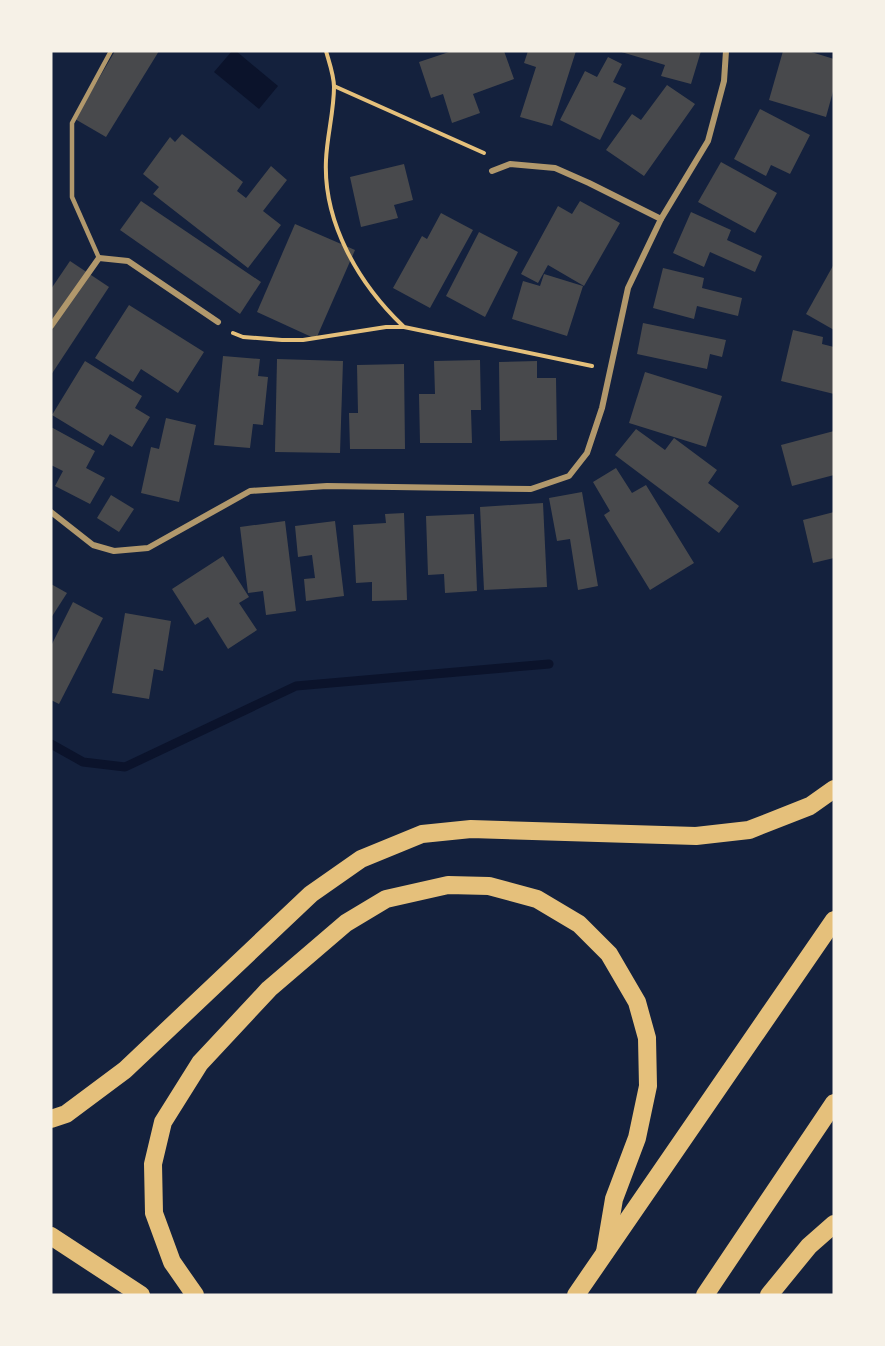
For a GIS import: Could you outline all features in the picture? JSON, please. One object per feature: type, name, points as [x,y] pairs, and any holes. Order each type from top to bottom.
[{"type":"highway","points":[[51,1119],[66,1114],[125,1071],[311,894],[361,859],[422,834],[471,829],[696,836],[749,831],[810,806],[834,789]]},
{"type":"highway","points":[[195,1295],[172,1262],[154,1213],[153,1164],[163,1122],[200,1063],[269,989],[346,923],[386,899],[448,885],[489,886],[537,899],[579,924],[609,954],[637,1002],[647,1038],[648,1086],[637,1138],[614,1199],[605,1252]]},
{"type":"highway","points":[[576,1295],[834,920]]},
{"type":"highway","points":[[705,1295],[834,1103]]},
{"type":"highway","points":[[769,1295],[809,1246],[834,1224]]},
{"type":"highway","points":[[51,1236],[141,1295]]},
{"type":"street","points":[[51,512],[93,545],[114,551],[148,548],[250,491],[327,486],[531,489],[569,476],[587,453],[602,408],[628,288],[661,219],[708,141],[724,81],[726,51]]},
{"type":"street","points":[[492,171],[510,164],[555,168],[661,219]]},
{"type":"street","points":[[51,326],[99,258],[128,261],[218,322]]},
{"type":"lane","points":[[99,258],[72,197],[72,123],[111,51]]},
{"type":"path","points":[[326,51],[334,86],[326,161],[331,207],[344,246],[354,264],[390,313],[404,327]]},
{"type":"path","points":[[334,86],[510,164]]},
{"type":"path","points":[[218,322],[223,328],[243,337],[282,340],[324,337],[386,327],[404,327],[610,369]]},
{"type":"water","points":[[232,51],[236,51],[278,86],[259,109],[214,72]]},
{"type":"building","points":[[115,51],[159,51],[106,137],[75,119]]},
{"type":"building","points":[[452,51],[504,51],[514,79],[473,94],[480,113],[452,123],[443,94],[431,98],[419,62]]},
{"type":"building","points":[[528,51],[576,51],[552,126],[520,117],[536,67],[524,63]]},
{"type":"building","points":[[618,51],[701,51],[691,84],[661,76],[665,65]]},
{"type":"building","points":[[783,51],[808,51],[834,59],[834,88],[826,117],[769,100]]},
{"type":"building","points":[[608,57],[622,64],[613,82],[626,88],[600,140],[560,120],[585,71],[597,77]]},
{"type":"building","points":[[667,85],[695,104],[644,176],[606,150],[632,114],[641,120]]},
{"type":"building","points":[[760,109],[810,135],[790,174],[771,165],[766,176],[734,159]]},
{"type":"building","points":[[182,134],[243,182],[237,191],[246,198],[271,166],[287,180],[263,211],[281,225],[248,268],[153,194],[159,187],[143,174],[170,137],[175,142]]},
{"type":"building","points":[[721,162],[777,193],[755,233],[698,202]]},
{"type":"building","points":[[404,164],[413,200],[394,205],[398,218],[361,227],[350,177]]},
{"type":"building","points":[[141,201],[261,282],[240,314],[120,230]]},
{"type":"building","points":[[580,201],[620,223],[584,286],[548,265],[538,283],[521,274],[558,206],[572,214]]},
{"type":"building","points":[[691,212],[731,230],[727,240],[762,256],[755,272],[710,252],[704,267],[673,253]]},
{"type":"building","points":[[441,213],[473,230],[430,308],[393,288],[422,236],[427,239]]},
{"type":"building","points":[[295,224],[355,250],[316,339],[257,312]]},
{"type":"building","points":[[479,232],[518,252],[485,317],[446,296]]},
{"type":"building","points":[[70,261],[109,287],[51,375],[51,289]]},
{"type":"building","points":[[834,264],[834,330],[806,314]]},
{"type":"building","points":[[663,268],[704,278],[702,288],[742,298],[738,316],[697,306],[694,319],[653,308]]},
{"type":"building","points":[[544,274],[583,286],[567,336],[512,319],[523,281],[540,286]]},
{"type":"building","points":[[129,305],[204,352],[178,393],[141,369],[133,382],[95,358]]},
{"type":"building","points":[[643,323],[726,340],[722,357],[710,354],[707,369],[637,354]]},
{"type":"building","points":[[793,330],[823,337],[822,344],[834,347],[834,394],[781,381]]},
{"type":"building","points":[[223,356],[260,359],[258,376],[268,377],[263,425],[253,424],[250,448],[214,445]]},
{"type":"building","points":[[277,359],[343,361],[340,453],[275,452]]},
{"type":"building","points":[[480,360],[481,410],[471,410],[472,443],[420,443],[419,394],[435,394],[434,361]]},
{"type":"building","points":[[85,361],[142,396],[135,408],[150,417],[132,447],[110,434],[103,446],[52,415]]},
{"type":"building","points":[[537,361],[537,378],[556,378],[557,440],[500,441],[499,362]]},
{"type":"building","points":[[404,364],[405,449],[350,449],[349,413],[358,413],[357,365]]},
{"type":"building","points":[[645,372],[722,396],[706,447],[629,423]]},
{"type":"building","points":[[166,418],[196,425],[179,502],[141,493],[151,447],[159,449]]},
{"type":"building","points":[[51,427],[95,451],[86,468],[105,478],[90,504],[55,486],[63,471],[51,465]]},
{"type":"building","points":[[636,429],[665,450],[674,438],[717,470],[708,483],[739,506],[719,533],[615,455]]},
{"type":"building","points":[[834,431],[834,475],[792,486],[781,445]]},
{"type":"building","points":[[616,468],[632,493],[646,485],[694,563],[650,590],[604,515],[610,511],[593,482]]},
{"type":"building","points":[[582,492],[598,586],[578,590],[570,539],[557,541],[549,498]]},
{"type":"building","points":[[111,495],[134,509],[119,532],[97,518]]},
{"type":"building","points":[[543,503],[547,587],[484,590],[480,507]]},
{"type":"building","points":[[834,512],[834,558],[813,563],[803,520]]},
{"type":"building","points":[[404,513],[407,600],[372,601],[372,582],[356,583],[353,525],[386,523],[385,514]]},
{"type":"building","points":[[474,514],[477,591],[445,593],[444,574],[428,575],[426,516]]},
{"type":"building","points":[[285,521],[296,611],[266,615],[263,591],[248,593],[240,527]]},
{"type":"building","points":[[335,521],[344,596],[306,601],[304,579],[315,578],[312,555],[298,557],[295,526]]},
{"type":"building","points":[[223,556],[249,597],[239,603],[257,630],[228,649],[208,617],[195,625],[172,589]]},
{"type":"building","points":[[51,584],[67,593],[51,618]]},
{"type":"building","points":[[73,602],[103,618],[59,704],[51,700],[51,646]]},
{"type":"building","points":[[125,613],[171,621],[163,671],[154,669],[149,699],[112,693]]},
{"type":"waterway","points":[[51,744],[83,762],[125,767],[296,686],[549,664]]}]
